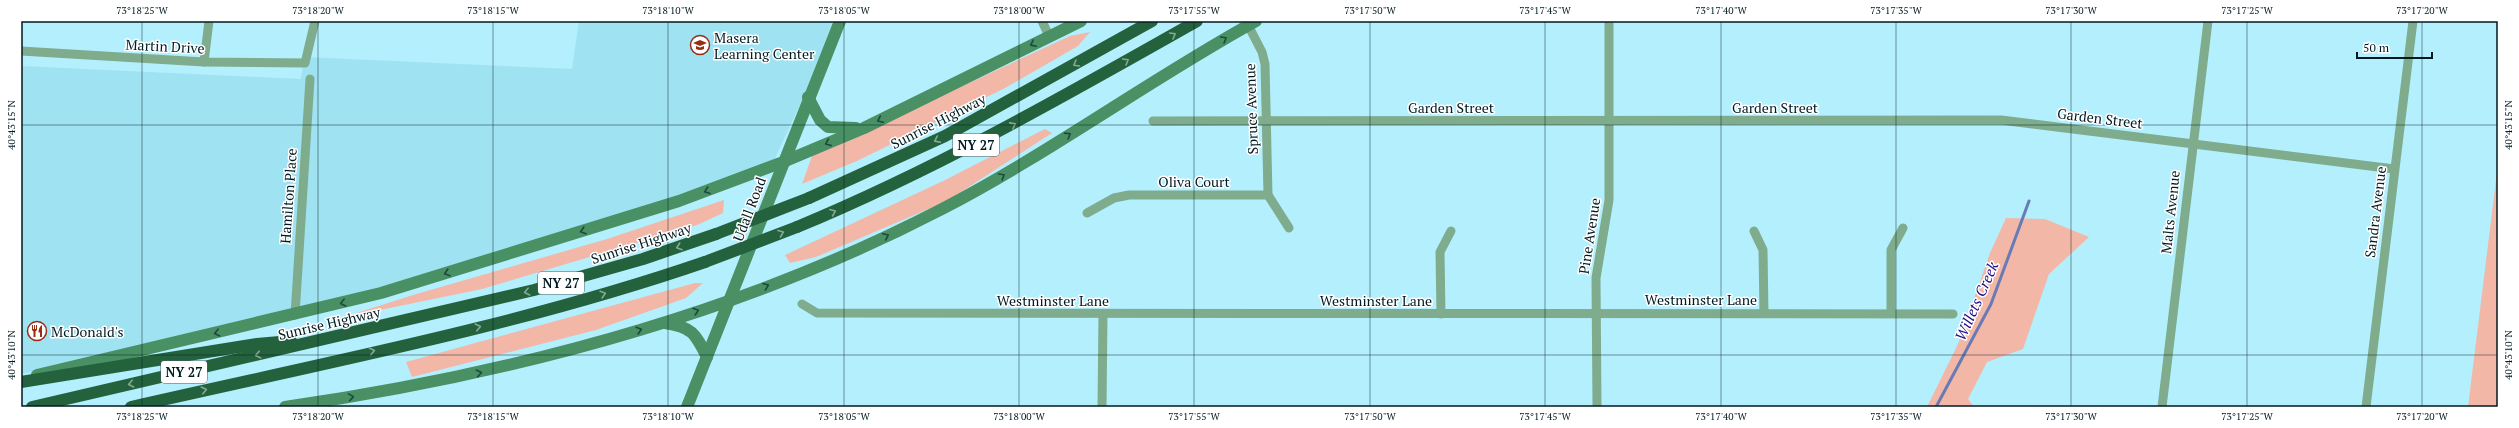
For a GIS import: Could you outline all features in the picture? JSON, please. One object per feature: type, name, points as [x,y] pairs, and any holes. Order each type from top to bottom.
[{"type":"highway","name":"Sunrise Highway","points":[[32,407],[561,283],[716,234],[809,198],[946,136],[1152,21]]},
{"type":"highway","name":"NY 27","points":[[131,407],[523,316],[626,287],[705,262],[797,227],[895,184],[969,149],[1197,21]]},
{"type":"highway","points":[[21,381],[257,344],[336,336]]},
{"type":"highway","points":[[142,407],[166,399]]},
{"type":"main road","name":"Udall Road","points":[[687,407],[808,97],[840,21]]},
{"type":"main road","name":"Sunrise Highway","points":[[21,381],[381,293],[635,215],[783,162],[864,128],[1081,21]]},
{"type":"main road","points":[[285,407],[375,394],[490,370],[564,352],[730,300],[842,256],[941,209],[1036,156],[1192,58],[1252,23]]},
{"type":"main road","points":[[808,97],[820,120],[828,127],[837,129],[864,128]]},
{"type":"main road","points":[[662,322],[682,326],[691,330],[707,357]]},
{"type":"street","points":[[204,62],[208,21]]},
{"type":"street","name":"Martin Drive","points":[[21,51],[204,62],[307,62],[315,21]]},
{"type":"street","points":[[1042,21],[1049,36]]},
{"type":"street","name":"Pine Avenue","points":[[1597,407],[1596,313],[1598,258],[1610,200],[1609,21]]},
{"type":"street","name":"Malts Avenue","points":[[2162,407],[2192,144],[2208,21]]},
{"type":"street","name":"Sandra Avenue","points":[[2366,407],[2413,21]]},
{"type":"street","name":"Spruce Avenue","points":[[1252,23],[1264,58],[1268,195]]},
{"type":"street","name":"Hamilton Place","points":[[295,315],[310,79]]},
{"type":"street","name":"Garden Street","points":[[1153,122],[2007,120],[2394,169]]},
{"type":"street","name":"Oliva Court","points":[[1086,213],[1114,198],[1129,195],[1268,195]]},
{"type":"street","points":[[1268,195],[1289,228]]},
{"type":"street","points":[[1891,313],[1891,250],[1903,228]]},
{"type":"street","points":[[1441,314],[1440,252],[1451,231]]},
{"type":"street","points":[[1754,231],[1764,250],[1764,313]]},
{"type":"street","name":"Westminster Lane","points":[[802,304],[817,313],[1953,314]]},
{"type":"street","points":[[1102,407],[1103,314]]},
{"type":"shaded area","points":[[579,21],[833,21],[803,98],[770,169],[315,309],[21,374],[21,66],[301,79],[304,57],[572,69]]},
{"type":"shaded area","points":[[1090,32],[1078,46],[1005,88],[859,160],[802,184],[812,156],[1070,36]]},
{"type":"shaded area","points":[[1045,129],[1052,133],[947,201],[816,257],[790,263],[785,255],[943,181]]},
{"type":"shaded area","points":[[2498,164],[2498,407],[2468,407]]},
{"type":"shaded area","points":[[724,200],[723,213],[697,225],[482,289],[341,318],[413,295],[607,239]]},
{"type":"shaded area","points":[[2006,218],[2045,219],[2089,237],[2049,274],[2023,349],[1987,362],[1968,399],[1974,407],[1927,407],[1958,344],[1990,253]]},
{"type":"shaded area","points":[[695,283],[703,283],[686,298],[596,330],[412,377],[406,362]]},
{"type":"waterway","name":"Willets Creek","points":[[1936,407],[1991,304],[2029,201]]},
{"type":"place","name":"Masera Learning Center","points":[[700,45]]},
{"type":"place","name":"McDonald's","points":[[37,331]]}]
